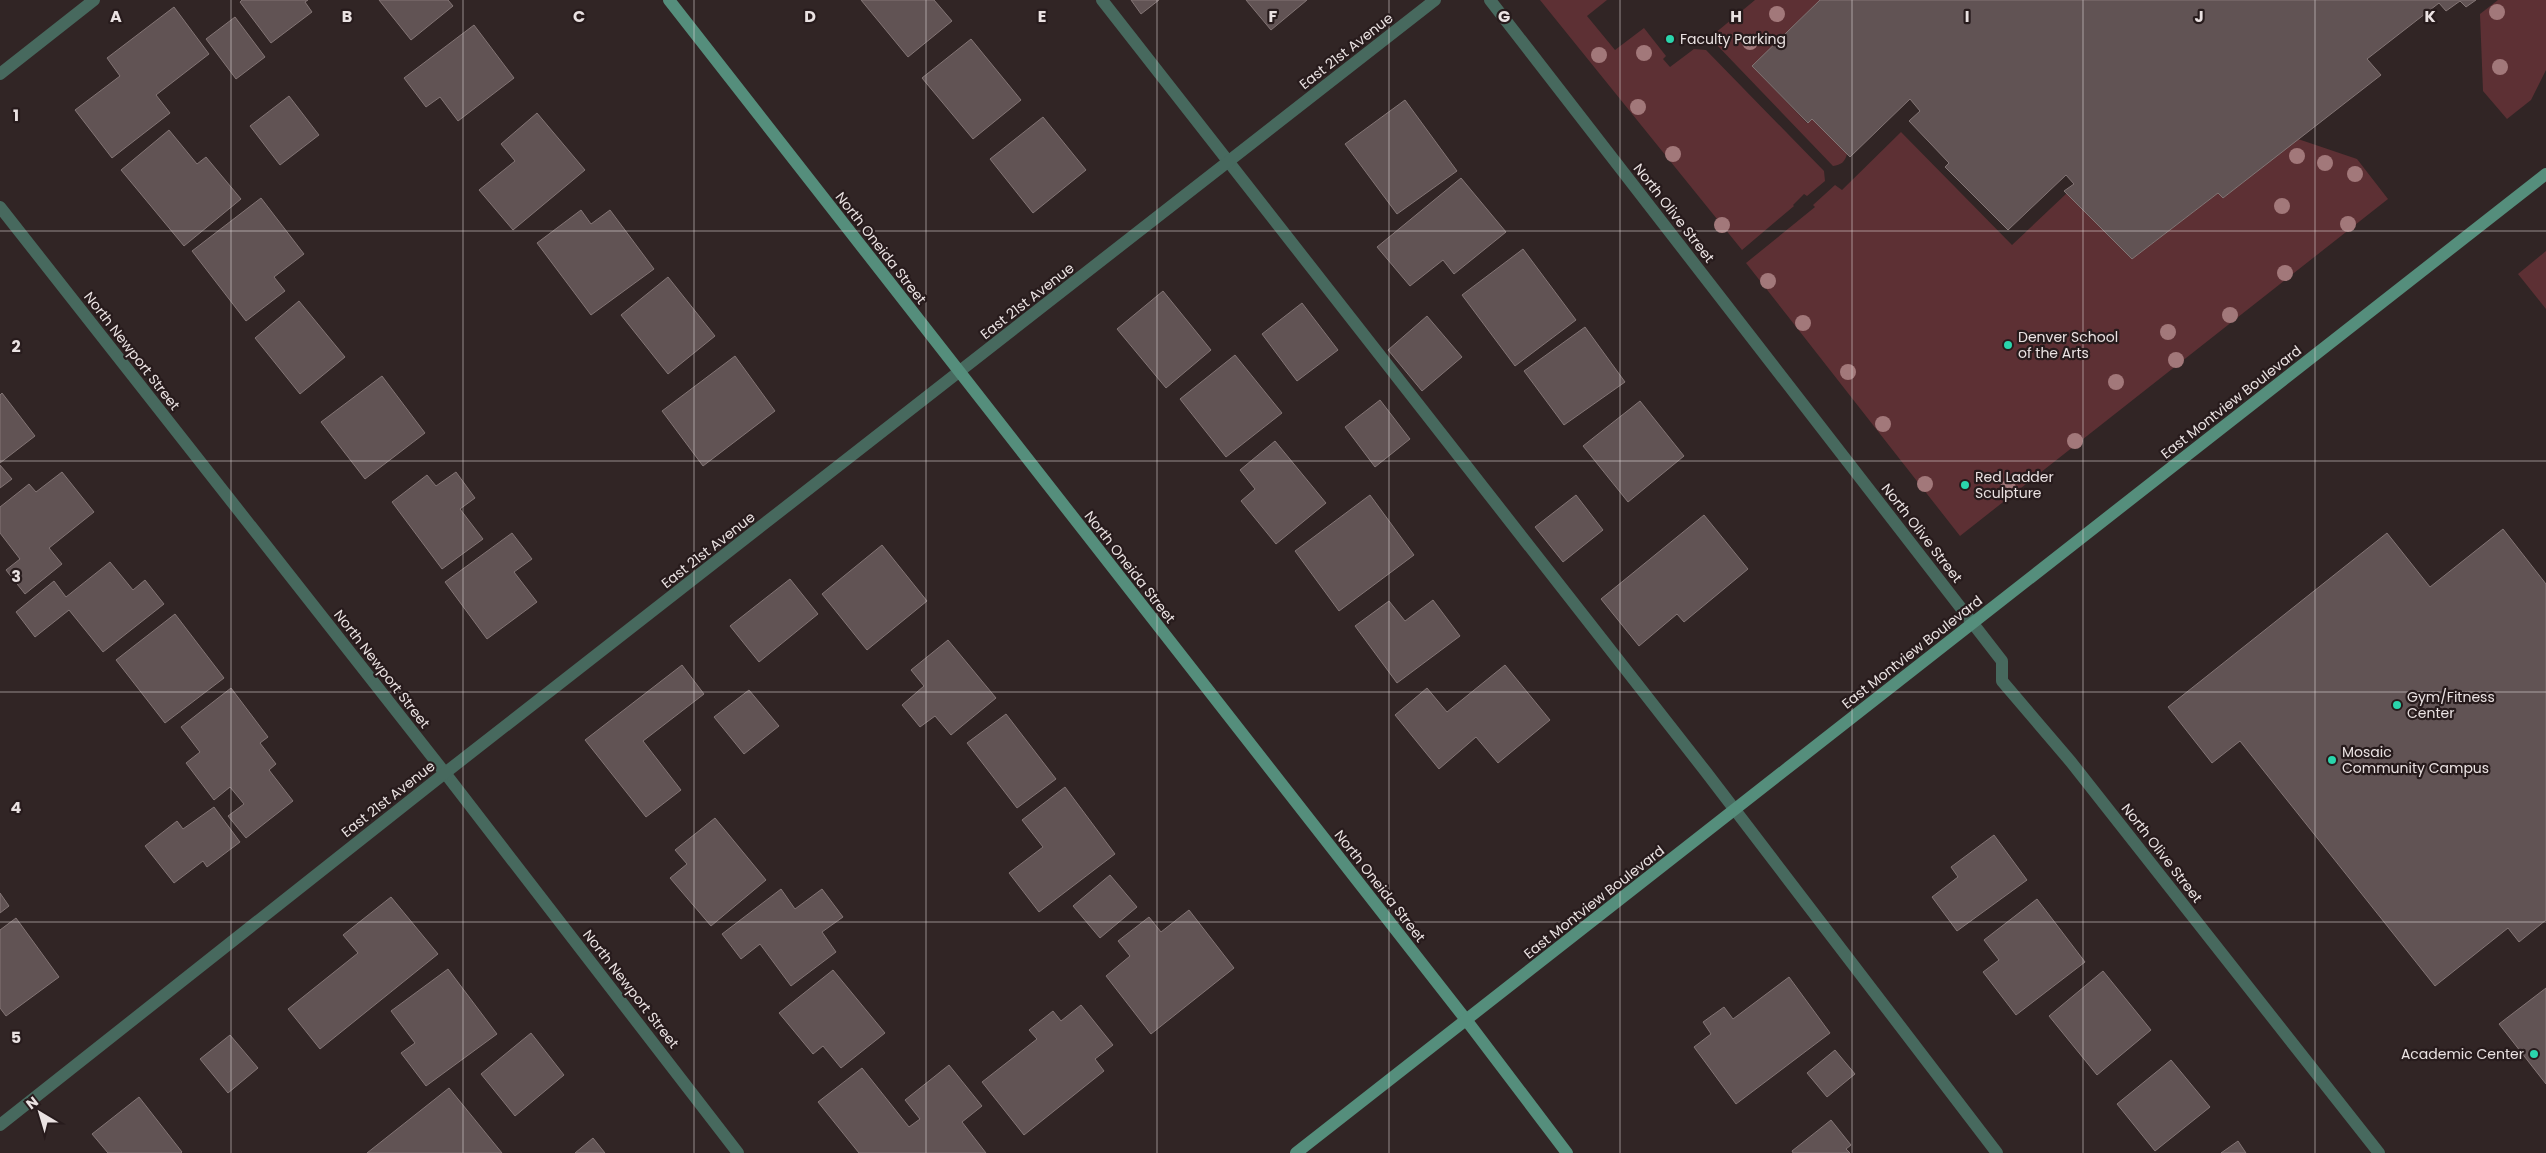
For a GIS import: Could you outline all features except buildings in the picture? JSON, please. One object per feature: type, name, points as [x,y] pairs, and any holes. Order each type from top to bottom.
[{"type":"main road","name":"North Oneida Street","points":[[669,0],[1467,1021],[1567,1153]]},
{"type":"main road","name":"East Montview Boulevard","points":[[1296,1153],[1467,1021],[2546,174]]},
{"type":"street","points":[[0,74],[94,0]]},
{"type":"street","points":[[1102,0],[1735,810],[1997,1153]]},
{"type":"street","name":"East 21st Avenue","points":[[0,1125],[445,773],[1435,0]]},
{"type":"street","name":"North Olive Street","points":[[1490,0],[2002,661],[2002,682],[2071,762],[2380,1153]]},
{"type":"street","name":"North Newport Street","points":[[0,207],[445,773],[738,1153]]},
{"type":"shaded area","points":[[1540,0],[1607,0],[1587,16],[1615,50],[1644,28],[1666,56],[1663,59],[1670,67],[1694,49],[1706,50],[1824,171],[1825,181],[1807,196],[1804,194],[1794,206],[1742,250]]},
{"type":"shaded area","points":[[1755,0],[1820,0],[1752,66],[1807,123],[1812,119],[1847,154],[1844,161],[1840,164],[1833,166],[1714,42],[1714,34]]},
{"type":"shaded area","points":[[2498,0],[2546,0],[2546,70],[2531,100],[2507,119],[2483,91],[2480,14]]},
{"type":"shaded area","points":[[1901,132],[2012,245],[2067,193],[2132,259],[2218,193],[2223,198],[2298,139],[2357,159],[2388,199],[1960,536],[1746,263],[1815,207],[1813,205],[1835,185],[1842,190]]},
{"type":"shaded area","points":[[2546,251],[2546,309],[2518,274]]},
{"type":"place","name":"Faculty Parking","points":[[1670,39]]},
{"type":"place","name":"Denver School of the Arts","points":[[2008,345]]},
{"type":"place","name":"Red Ladder Sculpture","points":[[1965,485]]},
{"type":"place","name":"Gym/Fitness Center","points":[[2397,705]]},
{"type":"place","name":"Mosaic Community Campus","points":[[2332,760]]},
{"type":"place","name":"Academic Center","points":[[2534,1054]]}]
